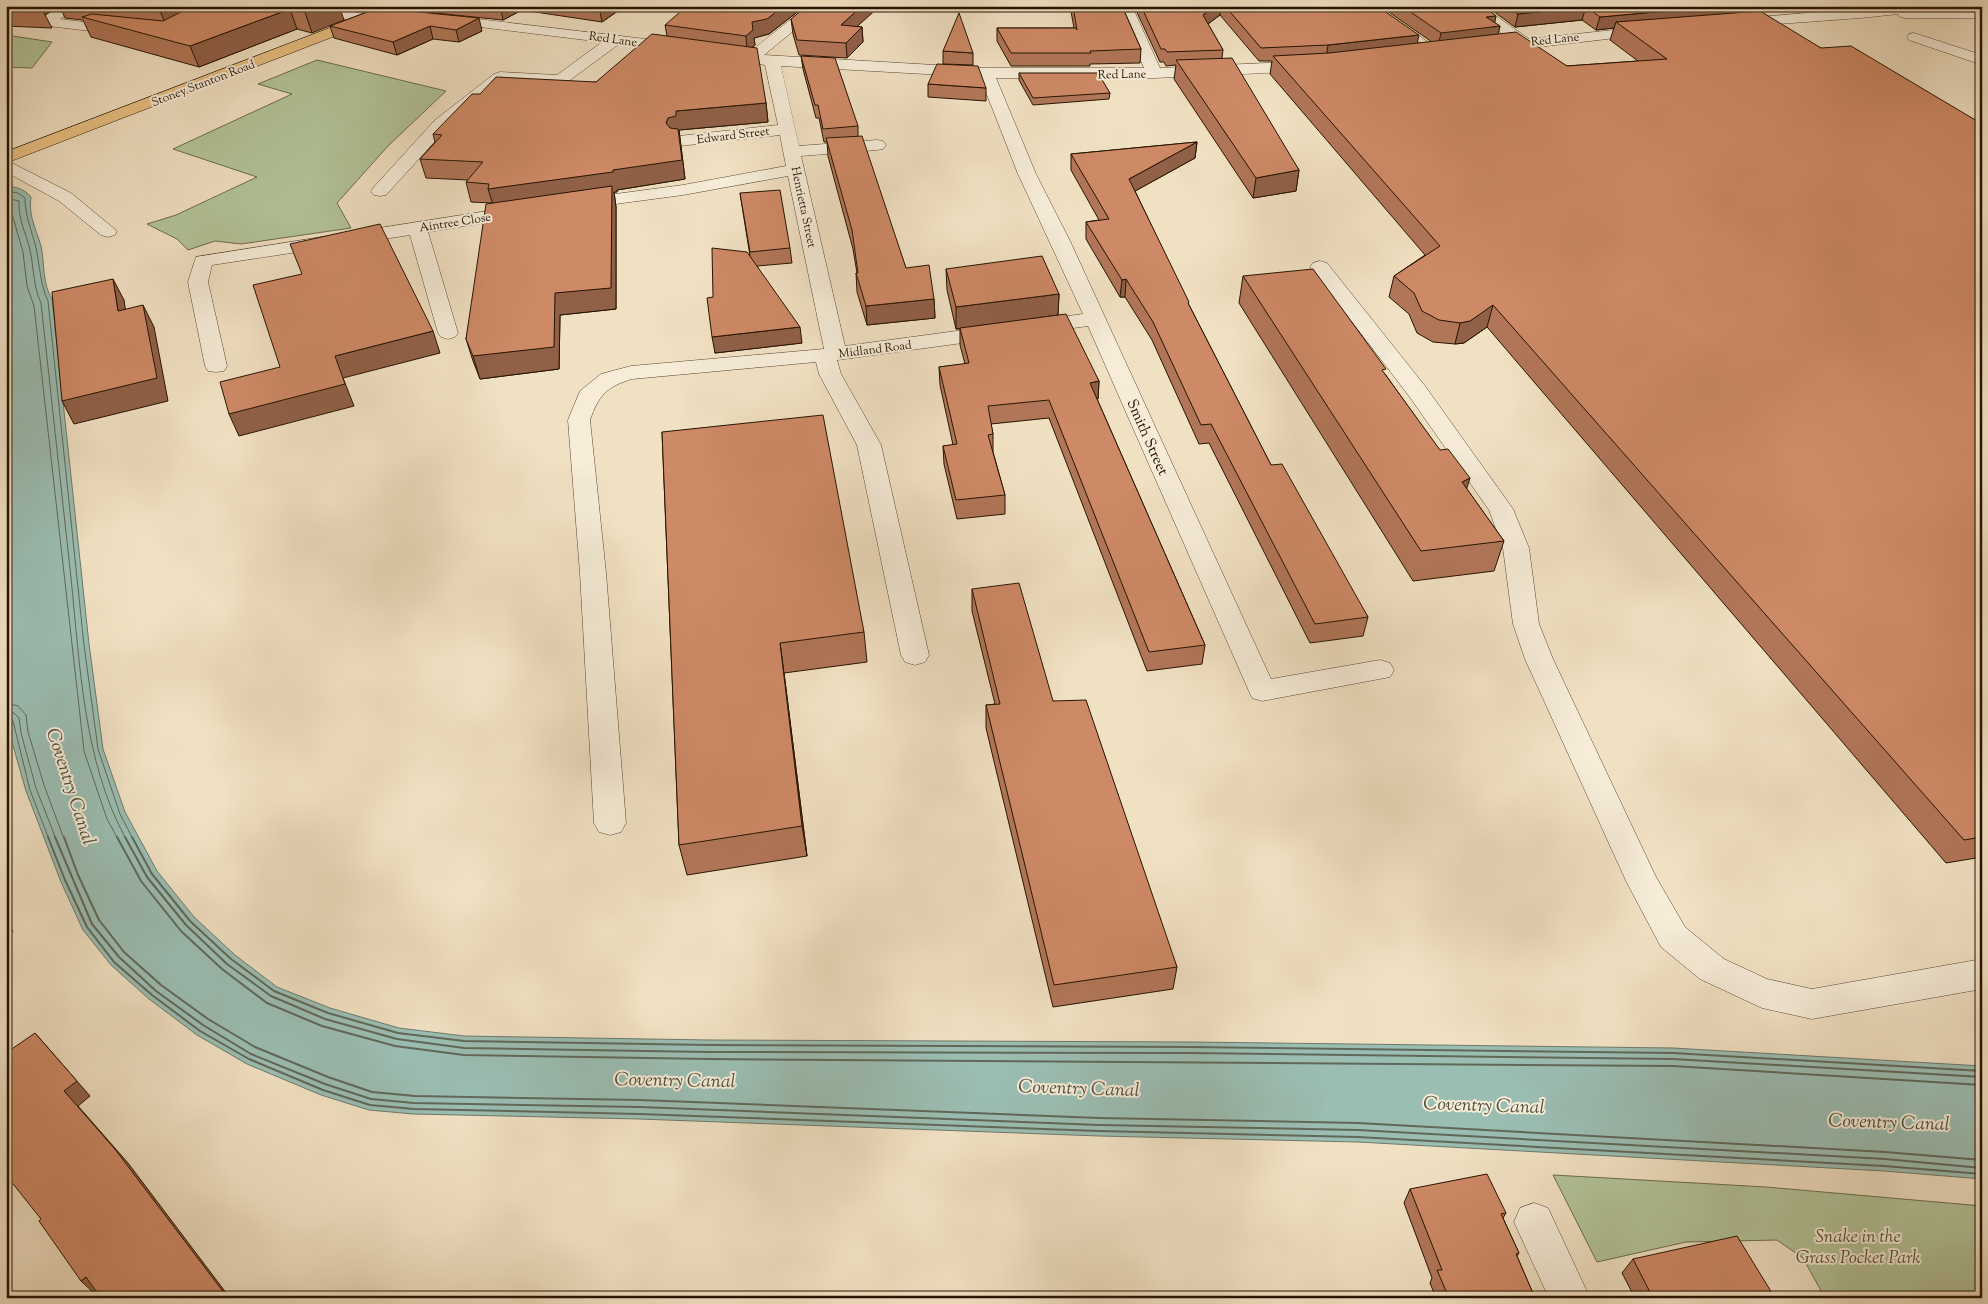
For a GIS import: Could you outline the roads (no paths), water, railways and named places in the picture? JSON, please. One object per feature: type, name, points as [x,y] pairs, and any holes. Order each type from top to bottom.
[{"type":"main road","name":"Stoney Stanton Road","points":[[6,158],[376,16]]},
{"type":"street","points":[[72,6],[45,22],[141,33]]},
{"type":"street","points":[[293,6],[376,16],[404,11]]},
{"type":"street","points":[[751,58],[818,6]]},
{"type":"street","points":[[1125,6],[1154,74]]},
{"type":"street","points":[[1366,6],[1437,54]]},
{"type":"street","points":[[1472,6],[1525,43]]},
{"type":"street","points":[[1719,24],[1861,14],[1924,6]]},
{"type":"street","points":[[1947,6],[1982,26]]},
{"type":"street","points":[[1861,14],[1982,14]]},
{"type":"street","name":"Red Lane","points":[[432,18],[616,39],[772,61],[986,73],[1154,74],[1326,65]]},
{"type":"street","name":"Red Lane","points":[[1479,49],[1665,29]]},
{"type":"street","points":[[1914,37],[1982,60]]},
{"type":"street","points":[[380,191],[441,124],[500,78],[560,80],[616,39]]},
{"type":"street","points":[[1417,56],[1454,52]]},
{"type":"street","name":"Henrietta Street","points":[[772,61],[794,160],[830,354],[830,374],[869,445],[915,655]]},
{"type":"street","name":"Smith Street","points":[[986,73],[1027,174],[1262,691],[1380,670]]},
{"type":"street","name":"Edward Street","points":[[680,141],[787,129]]},
{"type":"street","points":[[559,207],[683,190],[794,160],[877,145]]},
{"type":"street","points":[[6,165],[65,197],[108,231]]},
{"type":"street","name":"Aintree Close","points":[[216,366],[198,282],[203,261],[540,209]]},
{"type":"street","points":[[418,228],[448,333]]},
{"type":"street","points":[[1320,268],[1417,391],[1502,508],[1516,548],[1526,624],[1540,659],[1643,883],[1673,937],[1712,969],[1762,993],[1812,1004],[1982,974]]},
{"type":"street","name":"Midland Road","points":[[610,823],[593,573],[579,420],[588,396],[608,379],[654,370],[830,354],[1095,320]]},
{"type":"street","points":[[1534,1222],[1570,1298]]},
{"type":"water","name":"Coventry Canal","points":[[6,186],[20,189],[31,197],[32,216],[41,246],[47,287],[52,299],[89,644],[103,749],[125,812],[157,871],[194,917],[235,955],[277,987],[330,1008],[399,1028],[464,1036],[709,1040],[1190,1042],[1673,1048],[1982,1066],[1982,1179],[1884,1171],[1358,1142],[1099,1136],[639,1119],[413,1114],[369,1110],[321,1095],[247,1064],[197,1035],[149,999],[111,965],[83,930],[61,882],[26,791],[10,735],[6,686]]},
{"type":"park label","name":"Snake in the Grass Pocket Park","points":[[1858,1246]]}]
